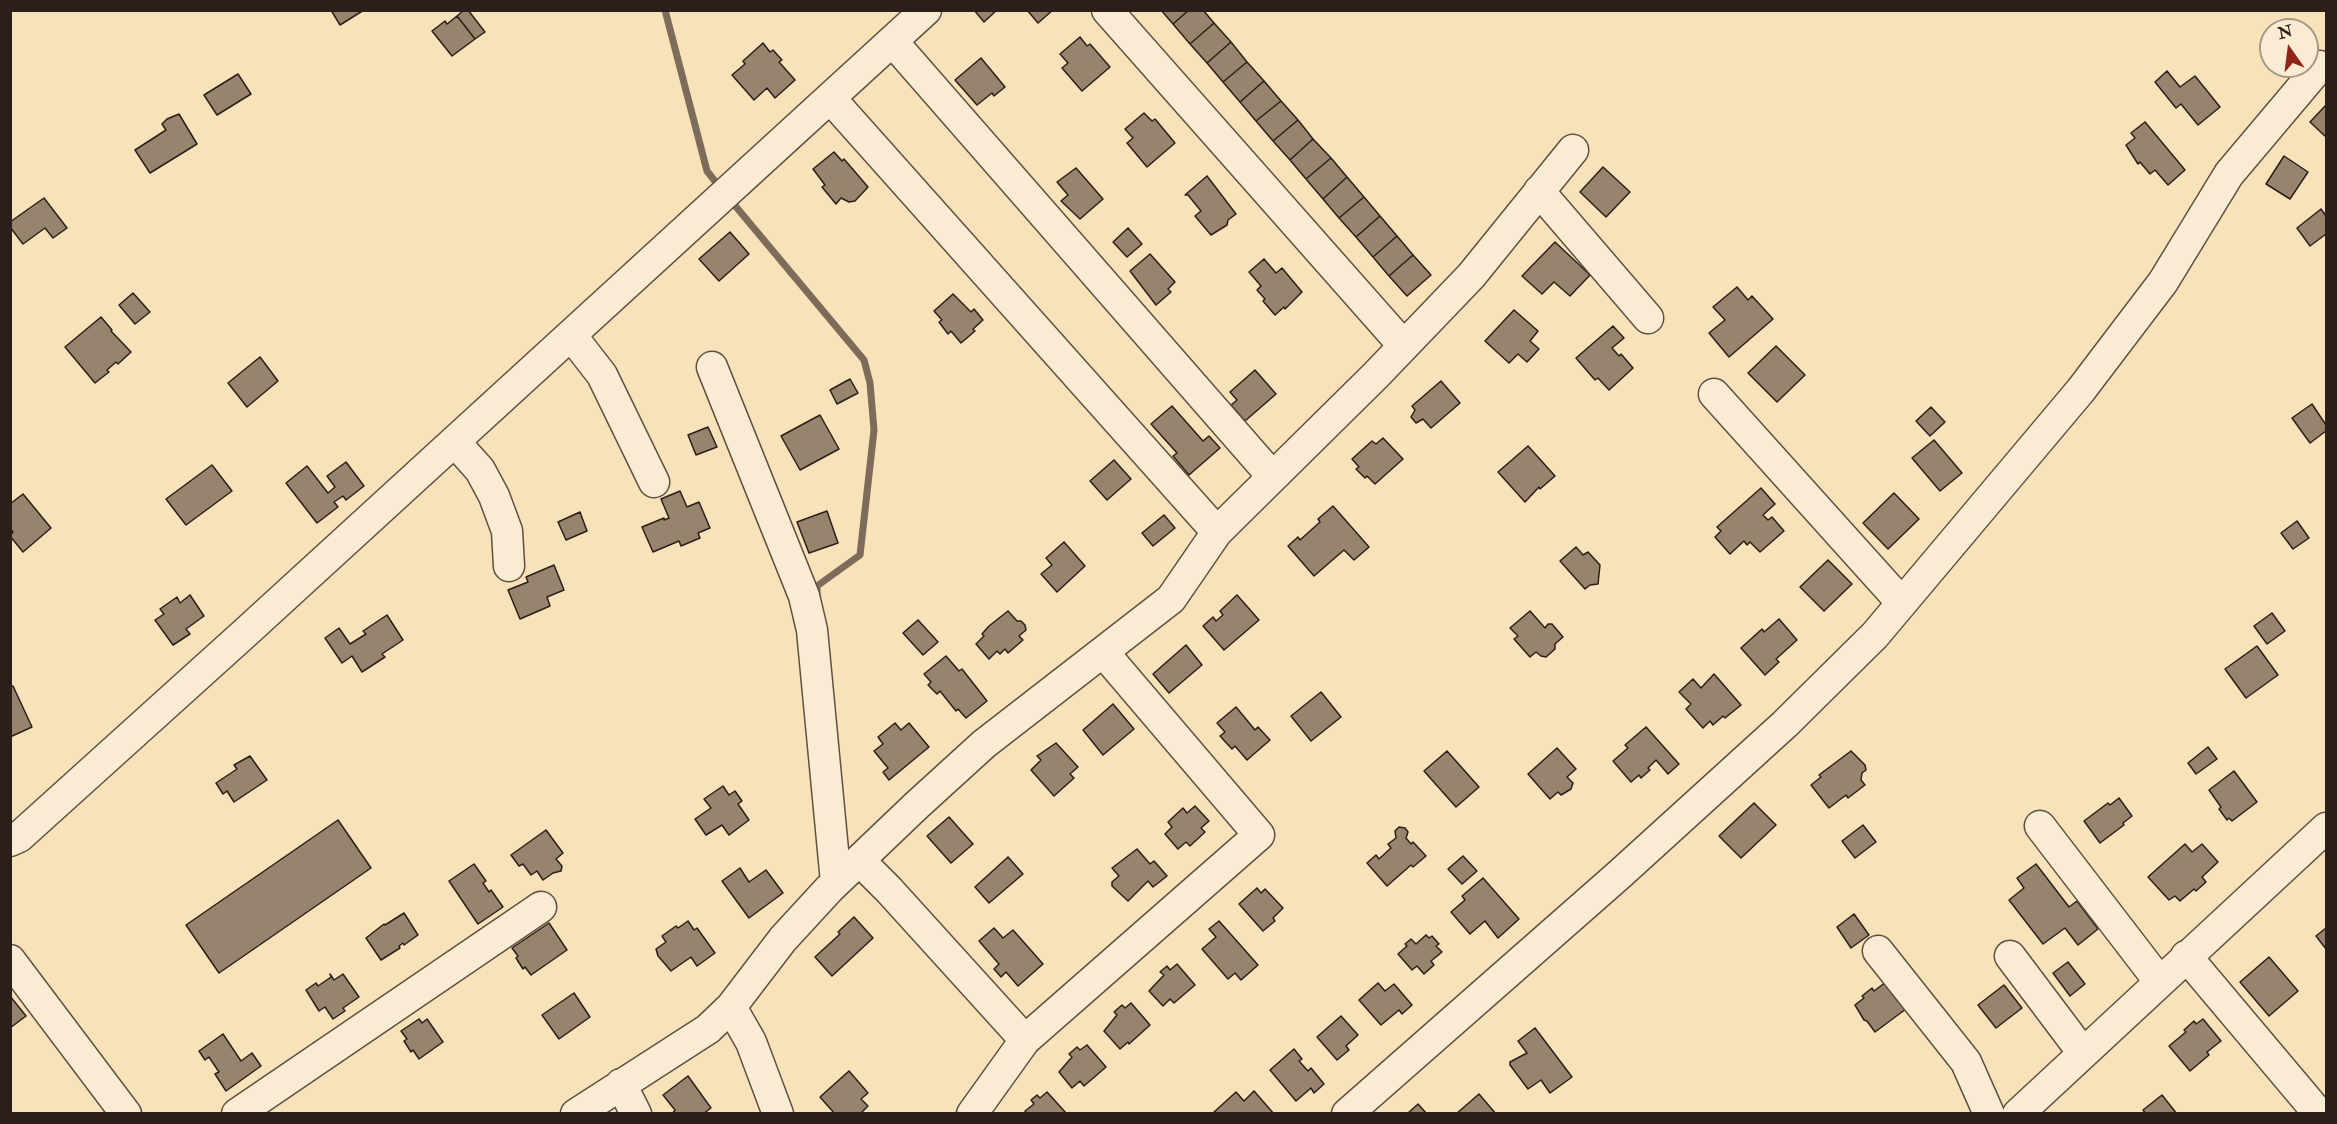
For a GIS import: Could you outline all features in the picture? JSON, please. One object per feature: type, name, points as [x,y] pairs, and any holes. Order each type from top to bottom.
[{"type":"street","points":[[10,841],[19,837],[926,10]]},
{"type":"street","points":[[1107,10],[1403,345]]},
{"type":"street","points":[[892,42],[1272,476]]},
{"type":"street","points":[[1347,1113],[1620,874],[1785,724],[1875,635],[2081,390],[2163,282],[2229,174],[2320,66]]},
{"type":"street","points":[[831,99],[1216,532]]},
{"type":"street","points":[[576,1113],[708,1029],[731,1007],[783,939],[836,882],[917,805],[984,744],[1171,599],[1216,532],[1376,375],[1471,276],[1573,150]]},
{"type":"street","points":[[1539,191],[1648,318]]},
{"type":"street","points":[[571,335],[602,375],[654,482]]},
{"type":"street","points":[[712,367],[804,596],[812,630],[836,882]]},
{"type":"street","points":[[1714,394],[1902,603]]},
{"type":"street","points":[[454,442],[480,470],[494,496],[507,531],[509,566]]},
{"type":"street","points":[[972,1113],[1024,1041],[1259,835],[1104,653]]},
{"type":"street","points":[[2040,826],[2160,981]]},
{"type":"street","points":[[2018,1113],[2326,828]]},
{"type":"street","points":[[860,861],[889,890],[1024,1041]]},
{"type":"street","points":[[237,1113],[541,908]]},
{"type":"street","points":[[1878,951],[1966,1062],[1989,1113]]},
{"type":"street","points":[[2186,956],[2319,1113]]},
{"type":"street","points":[[2010,957],[2083,1053]]},
{"type":"street","points":[[10,960],[126,1113]]},
{"type":"street","points":[[731,1007],[751,1042],[778,1113]]},
{"type":"street","points":[[621,1084],[636,1113]]},
{"type":"building","points":[[331,10],[364,10],[340,25]]},
{"type":"building","points":[[464,10],[468,10],[485,32],[475,39],[457,16]]},
{"type":"building","points":[[974,10],[997,10],[984,22]]},
{"type":"building","points":[[1027,10],[1053,10],[1038,23]]},
{"type":"building","points":[[1161,10],[1189,10],[1173,24]]},
{"type":"building","points":[[1189,10],[1203,10],[1214,23],[1190,44],[1173,24]]},
{"type":"building","points":[[457,16],[475,39],[452,56],[432,31],[445,21],[447,24]]},
{"type":"building","points":[[1214,23],[1231,42],[1207,63],[1190,44]]},
{"type":"building","points":[[1080,37],[1087,46],[1090,44],[1110,67],[1082,91],[1062,68],[1068,63],[1060,54]]},
{"type":"building","points":[[1231,42],[1247,62],[1223,82],[1207,63]]},
{"type":"building","points":[[763,43],[770,52],[773,50],[782,60],[779,62],[795,80],[775,98],[767,88],[754,100],[732,75],[745,64],[743,61]]},
{"type":"building","points":[[981,58],[1005,87],[994,96],[992,93],[977,105],[955,80]]},
{"type":"building","points":[[1247,62],[1264,81],[1240,102],[1223,82]]},
{"type":"building","points":[[2167,71],[2180,87],[2195,76],[2220,107],[2198,125],[2181,104],[2176,108],[2155,82]]},
{"type":"building","points":[[238,74],[251,94],[217,115],[204,95]]},
{"type":"building","points":[[1264,81],[1281,101],[1256,121],[1240,102]]},
{"type":"building","points":[[1281,101],[1298,120],[1273,141],[1256,121]]},
{"type":"building","points":[[2326,105],[2326,137],[2310,122]]},
{"type":"building","points":[[1144,113],[1152,121],[1155,119],[1175,143],[1147,167],[1127,143],[1133,138],[1125,129]]},
{"type":"building","points":[[179,114],[197,144],[150,173],[135,150],[166,130],[162,124]]},
{"type":"building","points":[[1298,120],[1313,139],[1290,160],[1273,141]]},
{"type":"building","points":[[2145,122],[2185,170],[2168,185],[2155,170],[2150,174],[2140,162],[2138,164],[2126,145],[2135,138],[2131,133]]},
{"type":"building","points":[[1313,139],[1331,158],[1306,179],[1290,160]]},
{"type":"building","points":[[834,152],[842,161],[844,159],[868,187],[855,201],[849,202],[841,198],[836,204],[822,187],[825,185],[813,169]]},
{"type":"building","points":[[2284,156],[2308,172],[2290,199],[2266,184]]},
{"type":"building","points":[[1331,158],[1347,177],[1323,199],[1306,179]]},
{"type":"building","points":[[1603,167],[1630,192],[1606,217],[1580,192]]},
{"type":"building","points":[[1076,168],[1103,199],[1080,219],[1061,201],[1068,195],[1057,182]]},
{"type":"building","points":[[1207,176],[1236,214],[1228,220],[1227,225],[1211,235],[1195,216],[1201,211],[1188,195],[1185,195]]},
{"type":"building","points":[[1347,177],[1364,197],[1339,218],[1323,199]]},
{"type":"building","points":[[1364,197],[1380,216],[1356,237],[1339,218]]},
{"type":"building","points":[[44,198],[67,228],[53,238],[45,228],[23,244],[10,227],[10,222]]},
{"type":"building","points":[[2321,209],[2326,216],[2326,234],[2310,246],[2297,228]]},
{"type":"building","points":[[1380,216],[1397,236],[1373,257],[1356,237]]},
{"type":"building","points":[[1128,228],[1142,244],[1127,257],[1113,242]]},
{"type":"building","points":[[730,232],[749,254],[719,281],[699,259]]},
{"type":"building","points":[[1397,236],[1413,255],[1389,276],[1373,257]]},
{"type":"building","points":[[1555,242],[1590,275],[1570,296],[1554,282],[1542,294],[1522,276]]},
{"type":"building","points":[[1150,254],[1175,282],[1168,289],[1171,292],[1156,305],[1130,271]]},
{"type":"building","points":[[1413,255],[1431,275],[1407,296],[1389,276]]},
{"type":"building","points":[[1264,259],[1276,273],[1282,268],[1302,292],[1285,309],[1284,307],[1275,315],[1257,290],[1261,286],[1249,272]]},
{"type":"building","points":[[1737,287],[1748,300],[1752,296],[1773,319],[1729,357],[1709,333],[1725,320],[1713,307]]},
{"type":"building","points":[[133,293],[150,312],[135,324],[119,305]]},
{"type":"building","points":[[953,294],[971,312],[974,309],[983,320],[973,329],[975,331],[961,343],[951,331],[948,334],[939,322],[942,320],[934,311]]},
{"type":"building","points":[[1514,310],[1538,331],[1530,341],[1539,349],[1527,362],[1518,354],[1509,363],[1485,341]]},
{"type":"building","points":[[101,317],[131,352],[118,364],[116,362],[107,370],[109,372],[95,383],[65,347]]},
{"type":"building","points":[[1613,326],[1624,338],[1612,348],[1619,356],[1621,354],[1633,368],[1609,390],[1598,378],[1595,380],[1576,358]]},
{"type":"building","points":[[1776,346],[1805,375],[1777,402],[1748,373]]},
{"type":"building","points":[[260,357],[278,381],[247,407],[228,383]]},
{"type":"building","points":[[1255,370],[1276,394],[1245,421],[1231,405],[1237,400],[1230,392]]},
{"type":"building","points":[[850,379],[858,393],[837,404],[830,390]]},
{"type":"building","points":[[1441,381],[1460,403],[1431,428],[1423,419],[1416,423],[1411,417],[1415,410],[1412,406]]},
{"type":"building","points":[[2312,404],[2326,425],[2326,431],[2310,443],[2292,418]]},
{"type":"building","points":[[1172,406],[1203,441],[1209,436],[1220,448],[1189,475],[1173,456],[1177,453],[1151,424]]},
{"type":"building","points":[[1931,407],[1945,422],[1930,436],[1916,421]]},
{"type":"building","points":[[820,415],[839,449],[800,470],[781,436]]},
{"type":"building","points":[[708,427],[717,447],[696,455],[688,435]]},
{"type":"building","points":[[1383,438],[1403,459],[1375,484],[1356,469],[1359,467],[1352,459],[1372,441],[1376,444]]},
{"type":"building","points":[[1934,440],[1962,473],[1940,491],[1912,458]]},
{"type":"building","points":[[1528,446],[1555,476],[1540,489],[1539,487],[1525,502],[1498,472]]},
{"type":"building","points":[[1114,460],[1131,479],[1107,500],[1090,481]]},
{"type":"building","points":[[346,462],[364,486],[346,500],[343,496],[334,502],[338,507],[317,523],[286,483],[307,466],[328,493],[335,487],[327,476]]},
{"type":"building","points":[[212,465],[232,491],[186,525],[166,499]]},
{"type":"building","points":[[1761,488],[1775,504],[1763,515],[1768,520],[1772,517],[1784,531],[1760,552],[1750,542],[1747,545],[1744,541],[1730,554],[1715,537],[1721,531],[1717,527]]},
{"type":"building","points":[[680,491],[687,507],[699,502],[710,528],[698,533],[700,538],[681,546],[679,541],[653,552],[642,527],[669,518],[661,499]]},
{"type":"building","points":[[1894,493],[1919,519],[1888,549],[1863,523]]},
{"type":"building","points":[[23,494],[51,528],[23,552],[10,536],[13,532],[10,529],[10,504]]},
{"type":"building","points":[[1333,506],[1369,547],[1354,560],[1344,550],[1314,576],[1288,546],[1298,537],[1300,540],[1320,522],[1318,519]]},
{"type":"building","points":[[827,511],[838,543],[809,553],[797,522]]},
{"type":"building","points":[[580,512],[587,531],[566,540],[558,522]]},
{"type":"building","points":[[1164,515],[1175,528],[1153,546],[1142,533]]},
{"type":"building","points":[[2297,521],[2309,538],[2293,549],[2281,533]]},
{"type":"building","points":[[1064,542],[1085,566],[1057,592],[1041,574],[1052,565],[1046,558]]},
{"type":"building","points":[[1576,547],[1583,555],[1588,552],[1600,565],[1598,584],[1590,585],[1585,589],[1560,561]]},
{"type":"building","points":[[1828,560],[1852,584],[1824,611],[1800,587]]},
{"type":"building","points":[[554,565],[564,590],[547,597],[550,606],[520,619],[508,590],[528,582],[526,577]]},
{"type":"building","points":[[190,595],[204,616],[186,629],[190,634],[173,645],[155,620],[164,614],[160,609],[177,597],[180,603]]},
{"type":"building","points":[[1237,595],[1259,620],[1224,650],[1203,626],[1213,617],[1216,621],[1223,615],[1220,611]]},
{"type":"building","points":[[1008,611],[1017,621],[1025,625],[1026,630],[1019,636],[1023,640],[1008,653],[1005,649],[1000,654],[997,651],[989,659],[976,644],[984,636],[982,634],[989,626]]},
{"type":"building","points":[[1530,611],[1545,628],[1548,624],[1552,624],[1563,637],[1546,657],[1536,652],[1530,657],[1514,639],[1518,636],[1510,628]]},
{"type":"building","points":[[2272,613],[2285,631],[2267,644],[2254,626]]},
{"type":"building","points":[[387,615],[403,640],[382,654],[385,657],[362,672],[352,656],[342,663],[325,638],[339,628],[350,644],[366,634],[363,631]]},
{"type":"building","points":[[1779,619],[1797,640],[1776,659],[1779,662],[1765,675],[1741,648],[1762,629],[1764,632]]},
{"type":"building","points":[[918,620],[938,642],[923,655],[903,633]]},
{"type":"building","points":[[1186,645],[1202,665],[1169,693],[1153,674]]},
{"type":"building","points":[[2257,646],[2278,675],[2246,698],[2225,669]]},
{"type":"building","points":[[946,656],[959,671],[962,669],[987,701],[966,718],[958,709],[956,711],[940,691],[937,694],[928,685],[931,682],[924,674]]},
{"type":"building","points":[[1714,674],[1741,705],[1725,718],[1723,716],[1713,725],[1710,721],[1703,728],[1686,709],[1691,704],[1679,692],[1693,679],[1701,688]]},
{"type":"building","points":[[13,686],[32,727],[10,737],[10,687]]},
{"type":"building","points":[[1321,692],[1341,717],[1311,741],[1291,716]]},
{"type":"building","points":[[1113,704],[1134,729],[1103,755],[1083,730]]},
{"type":"building","points":[[1236,707],[1255,730],[1258,727],[1270,740],[1247,760],[1235,746],[1232,749],[1220,736],[1225,732],[1217,723]]},
{"type":"building","points":[[895,723],[901,730],[909,723],[929,747],[889,780],[883,772],[888,768],[874,751],[883,744],[878,737]]},
{"type":"building","points":[[1646,727],[1679,764],[1668,774],[1656,760],[1641,778],[1639,775],[1631,782],[1613,761],[1628,748],[1625,745]]},
{"type":"building","points":[[1056,743],[1078,767],[1070,774],[1074,778],[1054,796],[1031,770],[1041,760],[1037,756]]},
{"type":"building","points":[[2208,747],[2217,759],[2196,774],[2188,763]]},
{"type":"building","points":[[1557,748],[1576,769],[1567,777],[1573,783],[1571,789],[1561,795],[1558,792],[1550,799],[1528,774]]},
{"type":"building","points":[[1447,751],[1479,787],[1456,807],[1424,771]]},
{"type":"building","points":[[1851,751],[1865,765],[1866,770],[1862,773],[1861,780],[1865,785],[1848,798],[1846,795],[1829,808],[1811,785],[1821,777],[1819,775]]},
{"type":"building","points":[[250,756],[267,780],[234,802],[227,791],[223,794],[216,783],[237,769],[234,765]]},
{"type":"building","points":[[2234,771],[2257,802],[2232,821],[2229,818],[2227,820],[2209,790]]},
{"type":"building","points":[[723,786],[729,795],[735,791],[742,801],[738,804],[749,820],[729,835],[722,825],[706,835],[695,819],[711,808],[704,799]]},
{"type":"building","points":[[2119,798],[2132,816],[2100,843],[2084,821],[2108,803],[2110,805]]},
{"type":"building","points":[[1754,803],[1776,825],[1741,858],[1719,836]]},
{"type":"building","points":[[1195,806],[1209,821],[1201,828],[1205,832],[1190,846],[1186,842],[1178,849],[1165,834],[1172,827],[1168,822],[1183,808],[1187,813]]},
{"type":"building","points":[[949,817],[973,844],[951,863],[927,836]]},
{"type":"building","points":[[338,820],[371,868],[219,973],[186,925]]},
{"type":"building","points":[[1863,825],[1876,842],[1855,858],[1842,841]]},
{"type":"building","points":[[1399,827],[1405,828],[1408,832],[1406,838],[1426,856],[1413,867],[1411,865],[1387,886],[1367,863],[1376,855],[1379,859],[1391,848],[1388,844],[1396,838],[1395,831]]},
{"type":"building","points":[[546,830],[563,853],[556,859],[562,866],[561,871],[543,880],[537,871],[531,875],[523,864],[519,866],[511,855]]},
{"type":"building","points":[[2185,844],[2192,852],[2202,844],[2218,862],[2202,877],[2206,882],[2196,891],[2194,889],[2180,901],[2175,896],[2169,900],[2148,877]]},
{"type":"building","points":[[1137,849],[1150,864],[1154,861],[1167,876],[1153,887],[1148,881],[1128,901],[1112,886],[1112,882],[1119,876],[1112,868]]},
{"type":"building","points":[[1463,856],[1477,871],[1462,884],[1448,869]]},
{"type":"building","points":[[1008,857],[1023,874],[989,903],[975,887]]},
{"type":"building","points":[[474,864],[486,881],[483,883],[489,892],[491,890],[503,907],[478,924],[449,881]]},
{"type":"building","points":[[2036,864],[2069,907],[2077,901],[2098,929],[2078,945],[2065,928],[2043,944],[2009,900],[2024,888],[2017,878]]},
{"type":"building","points":[[740,868],[749,882],[766,870],[783,893],[749,918],[722,881]]},
{"type":"building","points":[[1483,878],[1519,919],[1498,938],[1485,921],[1470,934],[1451,912],[1465,900],[1462,896]]},
{"type":"building","points":[[1257,888],[1261,893],[1265,889],[1283,908],[1273,918],[1275,921],[1263,931],[1239,904]]},
{"type":"building","points":[[404,913],[418,935],[381,960],[366,938],[384,924]]},
{"type":"building","points":[[1854,914],[1869,935],[1851,948],[1837,927]]},
{"type":"building","points":[[854,917],[873,938],[832,976],[815,957],[840,934],[838,932]]},
{"type":"building","points":[[688,921],[694,930],[697,928],[715,953],[697,966],[691,957],[671,971],[658,956],[656,949],[666,942],[662,936]]},
{"type":"building","points":[[1219,921],[1258,965],[1241,980],[1235,973],[1228,979],[1202,949],[1216,937],[1209,929]]},
{"type":"building","points":[[549,923],[567,950],[531,975],[525,967],[523,969],[512,948]]},
{"type":"building","points":[[994,928],[1003,938],[1013,930],[1043,964],[1018,986],[1006,972],[1001,977],[994,969],[999,964],[979,941]]},
{"type":"building","points":[[2326,928],[2326,949],[2316,936]]},
{"type":"building","points":[[1426,935],[1429,938],[1432,936],[1439,944],[1436,946],[1442,952],[1431,961],[1434,965],[1424,974],[1417,966],[1412,970],[1398,954],[1411,939],[1416,944]]},
{"type":"building","points":[[2269,957],[2298,991],[2269,1016],[2240,982]]},
{"type":"building","points":[[2068,962],[2085,984],[2070,996],[2053,973]]},
{"type":"building","points":[[1177,964],[1195,985],[1174,1003],[1170,999],[1163,1006],[1149,991],[1164,975],[1160,972],[1167,966],[1170,970]]},
{"type":"building","points":[[330,974],[334,980],[343,974],[359,997],[343,1008],[345,1011],[333,1019],[325,1007],[319,1011],[306,990],[316,983],[318,986],[331,977]]},
{"type":"building","points":[[1890,979],[1910,1006],[1875,1032],[1855,1005],[1872,988],[1874,991]]},
{"type":"building","points":[[1378,983],[1385,991],[1394,984],[1412,1005],[1402,1014],[1399,1010],[1381,1025],[1359,1000]]},
{"type":"building","points":[[2004,985],[2022,1008],[1996,1028],[1978,1005]]},
{"type":"building","points":[[574,993],[590,1017],[559,1039],[542,1015]]},
{"type":"building","points":[[10,996],[26,1016],[10,1028]]},
{"type":"building","points":[[1131,1003],[1150,1025],[1120,1049],[1104,1031],[1117,1015],[1114,1012],[1122,1005],[1125,1008]]},
{"type":"building","points":[[1341,1016],[1358,1035],[1346,1046],[1349,1050],[1337,1060],[1317,1037]]},
{"type":"building","points":[[419,1019],[422,1023],[427,1019],[443,1042],[419,1059],[413,1050],[411,1052],[404,1041],[407,1039],[401,1031]]},
{"type":"building","points":[[2203,1019],[2221,1041],[2207,1052],[2209,1055],[2190,1071],[2169,1046],[2186,1032],[2184,1030],[2194,1021],[2196,1024]]},
{"type":"building","points":[[1535,1028],[1572,1077],[1550,1093],[1541,1080],[1528,1089],[1510,1065],[1510,1062],[1527,1053],[1518,1041]]},
{"type":"building","points":[[223,1034],[241,1061],[252,1053],[261,1066],[226,1091],[215,1074],[219,1072],[209,1057],[205,1060],[199,1051]]},
{"type":"building","points":[[1087,1045],[1106,1067],[1084,1086],[1080,1081],[1072,1088],[1059,1072],[1072,1057],[1069,1054],[1077,1047],[1080,1050]]},
{"type":"building","points":[[1294,1049],[1302,1059],[1299,1061],[1308,1071],[1311,1068],[1324,1084],[1314,1093],[1311,1088],[1296,1101],[1270,1070]]},
{"type":"building","points":[[849,1071],[868,1093],[861,1099],[868,1106],[860,1114],[835,1114],[820,1097]]},
{"type":"building","points":[[688,1076],[711,1108],[703,1114],[672,1114],[675,1110],[663,1095]]},
{"type":"building","points":[[1254,1091],[1274,1114],[1213,1113],[1236,1092],[1244,1101]]},
{"type":"building","points":[[1047,1092],[1066,1113],[1027,1114],[1025,1111],[1034,1104],[1031,1100],[1037,1095],[1040,1098]]},
{"type":"building","points":[[1479,1094],[1496,1114],[1456,1114]]},
{"type":"building","points":[[2162,1095],[2177,1114],[2146,1114],[2143,1110]]},
{"type":"building","points":[[1418,1104],[1427,1114],[1407,1114]]},
{"type":"waterway","points":[[665,10],[707,171],[718,185]]},
{"type":"waterway","points":[[732,202],[864,360],[870,383],[874,430],[860,555],[817,586],[817,595]]}]
